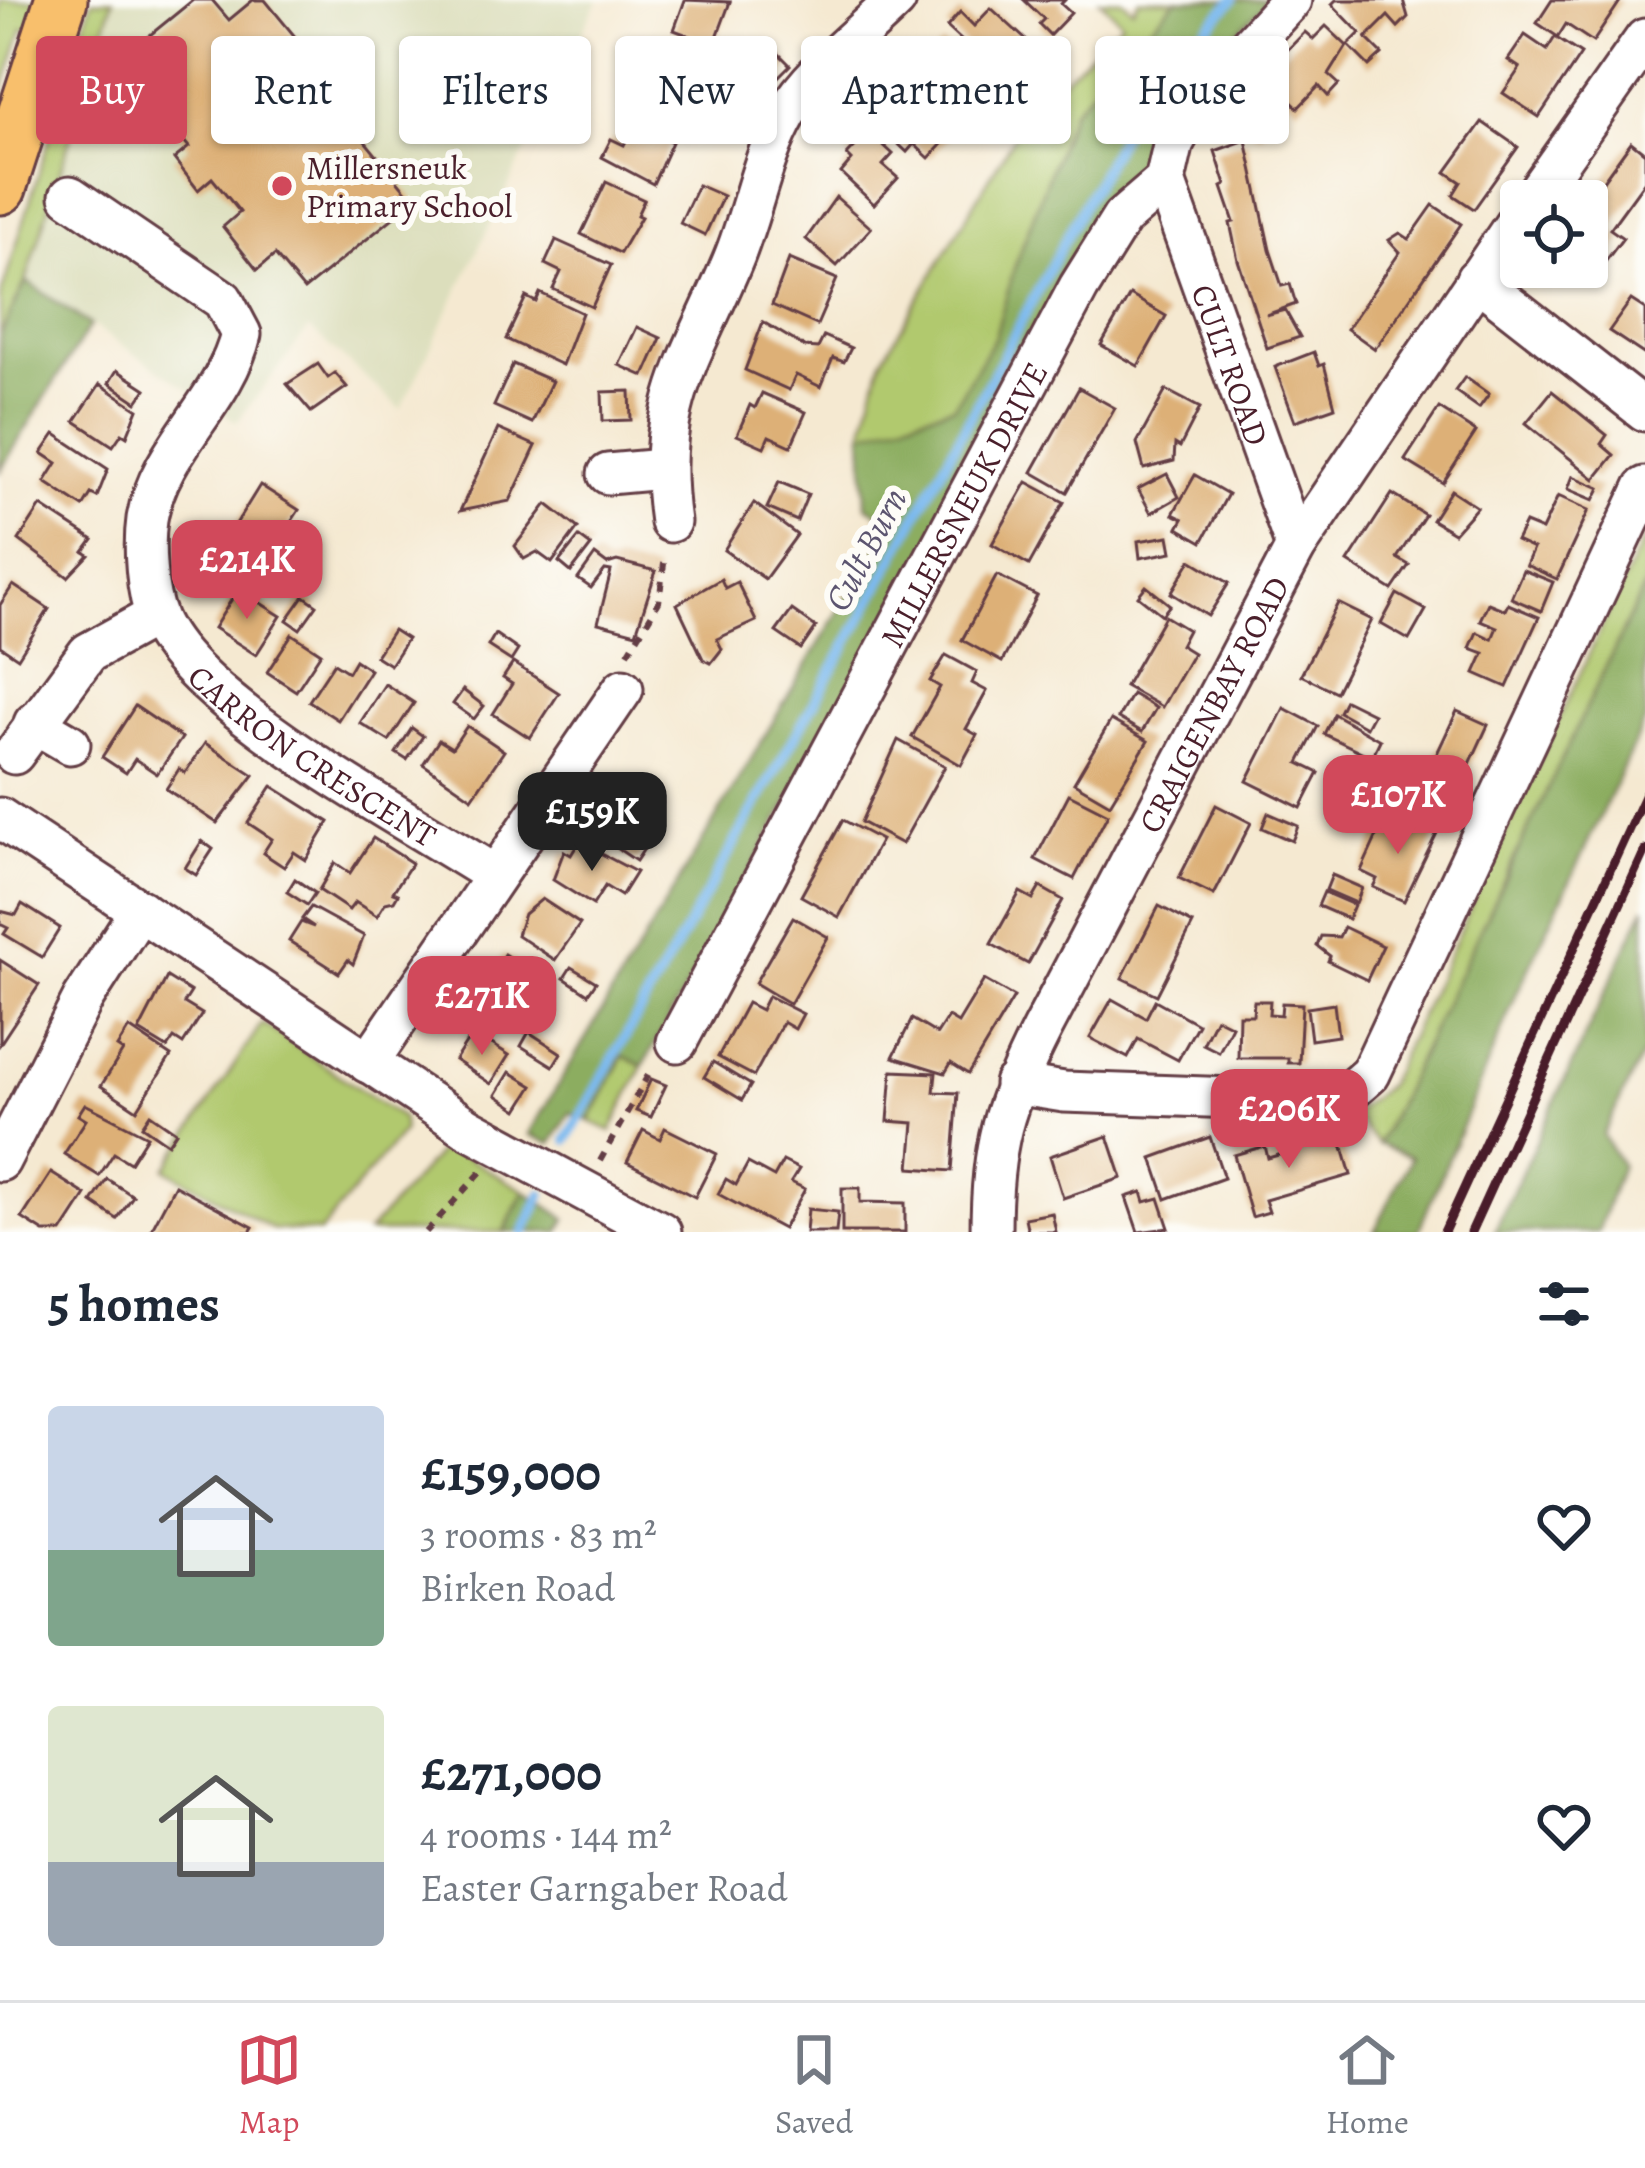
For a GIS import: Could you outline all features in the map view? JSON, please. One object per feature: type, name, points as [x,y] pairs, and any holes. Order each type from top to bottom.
[{"type":"main road","points":[[0,188],[61,0]]},
{"type":"street","points":[[670,522],[663,469],[679,372],[733,259],[789,110],[896,0]]},
{"type":"street","points":[[1165,182],[1174,142],[1195,105],[1291,0]]},
{"type":"street","points":[[1546,180],[1645,39]]},
{"type":"street","name":"CULT ROAD","points":[[1165,182],[1296,547]]},
{"type":"street","name":"MILLERSNEUK DRIVE","points":[[677,1042],[1079,287],[1122,218],[1165,182]]},
{"type":"street","points":[[70,196],[223,300],[241,334],[235,360],[167,464],[147,520],[155,616],[88,652],[24,738],[70,744]]},
{"type":"street","name":"CRAIGENBAY ROAD","points":[[991,1232],[993,1145],[1014,1084],[1296,547],[1500,244]]},
{"type":"street","points":[[1476,279],[1645,411]]},
{"type":"street","points":[[608,474],[663,469]]},
{"type":"street","points":[[1014,1084],[1064,1092],[1318,1101],[1348,1093],[1370,1074],[1645,488]]},
{"type":"street","name":"CARRON CRESCENT","points":[[155,616],[186,661],[229,705],[494,875]]},
{"type":"street","points":[[368,1063],[622,688]]},
{"type":"street","points":[[0,818],[368,1063],[503,1147],[661,1232]]},
{"type":"street","points":[[0,1160],[11,1114],[140,910]]},
{"type":"path","points":[[622,688],[610,681],[658,602],[665,566],[663,524],[670,522]]},
{"type":"path","points":[[584,1190],[668,1039],[677,1042]]},
{"type":"path","points":[[426,1232],[503,1147]]},
{"type":"shaded area","name":"Millersneuk Primary School","points":[[113,0],[598,0],[581,36],[399,36],[399,144],[529,144],[401,409],[309,328],[237,422],[26,281],[68,144],[187,144],[187,36],[102,36]]},
{"type":"green space","points":[[0,0],[41,0],[32,30],[23,28],[0,100]]},
{"type":"green space","points":[[92,0],[113,0],[102,36],[81,36]]},
{"type":"green space","points":[[1100,0],[1122,0],[1133,9],[1139,0],[1176,0],[1142,36],[1108,36],[1122,22]]},
{"type":"green space","points":[[1176,0],[1269,0],[1233,36],[1142,36]]},
{"type":"green space","points":[[1095,48],[1095,86],[1071,114],[1071,71]]},
{"type":"green space","points":[[1095,86],[1095,144],[1151,144],[643,1066],[623,1056],[589,1121],[570,1113],[551,1144],[529,1134],[892,521],[866,506],[863,433],[954,406],[995,337],[1014,269],[1060,144],[1071,144],[1072,111]]},
{"type":"green space","points":[[48,144],[68,144],[26,281],[0,336],[0,298]]},
{"type":"green space","points":[[1009,144],[1060,144],[1014,269],[995,337],[954,406],[863,433],[881,362]]},
{"type":"green space","points":[[26,281],[90,325],[0,471],[0,336]]},
{"type":"green space","points":[[1645,535],[1645,585],[1378,1144],[1352,1114],[1387,1086]]},
{"type":"green space","points":[[1645,585],[1645,721],[1517,993],[1418,1232],[1374,1232],[1411,1157],[1378,1144]]},
{"type":"green space","points":[[1645,907],[1645,1050],[1603,1135],[1621,1165],[1598,1232],[1494,1232]]},
{"type":"green space","points":[[262,1023],[402,1118],[404,1130],[320,1232],[272,1229],[166,1169]]},
{"type":"green space","points":[[624,1055],[643,1066],[611,1131],[589,1121]]},
{"type":"green space","points":[[445,1145],[525,1191],[503,1232],[368,1232]]},
{"type":"green space","points":[[525,1191],[566,1219],[559,1232],[504,1232]]},
{"type":"building","points":[[193,0],[212,0],[229,20],[253,0],[265,0],[295,36],[211,36],[211,144],[367,144],[414,201],[304,290],[275,255],[257,270],[223,227],[240,212],[212,178],[198,190],[174,159],[189,147],[187,36],[149,36]]},
{"type":"building","points":[[685,0],[730,2],[717,36],[690,36],[674,30]]},
{"type":"building","points":[[1024,0],[1065,0],[1061,4],[1071,13],[1050,35],[1039,24],[1044,19]]},
{"type":"building","points":[[1336,0],[1403,0],[1408,17],[1398,27],[1388,16],[1366,38],[1382,54],[1369,66],[1348,45],[1360,33],[1332,4]]},
{"type":"building","points":[[1552,0],[1621,0],[1593,42],[1566,24],[1558,37],[1537,23]]},
{"type":"building","points":[[991,8],[1022,36],[957,36],[947,27],[960,12],[974,26]]},
{"type":"building","points":[[1326,26],[1347,46],[1329,75],[1339,84],[1328,96],[1319,86],[1298,108],[1289,100],[1289,48],[1305,32],[1313,39]]},
{"type":"building","points":[[1525,35],[1547,50],[1555,37],[1581,54],[1539,117],[1503,93],[1520,68],[1508,60]]},
{"type":"building","points":[[777,52],[790,65],[777,78]]},
{"type":"building","points":[[1482,122],[1518,147],[1474,209],[1453,195],[1461,182],[1446,172]]},
{"type":"building","points":[[611,139],[624,145],[671,144],[653,184],[602,157]]},
{"type":"building","points":[[1631,142],[1645,153],[1645,181],[1610,229],[1623,238],[1608,258],[1608,180],[1604,180]]},
{"type":"building","points":[[858,144],[882,144],[893,154],[883,165],[898,178],[874,204],[841,173],[852,160],[847,155]]},
{"type":"building","points":[[914,144],[942,144],[929,158]]},
{"type":"building","points":[[1247,144],[1270,250],[1282,286],[1290,284],[1296,304],[1266,315],[1285,310],[1300,337],[1267,348],[1238,260],[1230,223],[1234,222],[1215,151]]},
{"type":"building","points":[[606,182],[644,200],[637,215],[641,217],[620,253],[581,234]]},
{"type":"building","points":[[698,185],[723,196],[705,235],[680,223]]},
{"type":"building","points":[[836,197],[871,228],[837,266],[806,239]]},
{"type":"building","points":[[1433,205],[1461,224],[1375,349],[1347,329],[1400,252],[1389,240],[1400,233],[1409,239]]},
{"type":"building","points":[[556,240],[611,265],[592,307],[553,289],[561,272],[545,264]]},
{"type":"building","points":[[789,259],[837,279],[817,325],[772,305]]},
{"type":"building","points":[[540,293],[582,313],[562,365],[506,339],[526,297],[536,302]]},
{"type":"building","points":[[1130,295],[1166,316],[1138,366],[1101,345]]},
{"type":"building","points":[[1631,300],[1645,309],[1645,355],[1609,331]]},
{"type":"building","points":[[763,322],[805,347],[818,348],[824,336],[851,348],[844,362],[833,358],[821,387],[796,375],[789,390],[745,370]]},
{"type":"building","points":[[637,327],[661,338],[644,376],[619,365]]},
{"type":"building","points":[[1314,352],[1319,366],[1324,364],[1335,407],[1295,421],[1275,367]]},
{"type":"building","points":[[318,364],[328,378],[335,373],[347,387],[311,412],[287,384]]},
{"type":"building","points":[[513,364],[552,381],[532,423],[494,406]]},
{"type":"building","points":[[117,370],[146,389],[137,402],[109,383]]},
{"type":"building","points":[[1465,377],[1489,394],[1479,408],[1455,391]]},
{"type":"building","points":[[100,384],[138,409],[127,436],[122,433],[113,446],[75,421]]},
{"type":"building","points":[[1079,388],[1115,408],[1067,492],[1032,472]]},
{"type":"building","points":[[1166,390],[1200,408],[1180,447],[1175,444],[1174,461],[1144,469],[1137,443]]},
{"type":"building","points":[[630,391],[631,420],[603,421],[602,392]]},
{"type":"building","points":[[1552,391],[1607,435],[1601,444],[1614,455],[1595,479],[1526,423]]},
{"type":"building","points":[[762,393],[806,412],[791,446],[769,436],[764,447],[737,435],[750,405],[755,408]]},
{"type":"building","points":[[1439,408],[1476,432],[1443,483],[1405,460]]},
{"type":"building","points":[[498,429],[536,446],[510,501],[460,511]]},
{"type":"building","points":[[55,434],[108,469],[97,497],[91,494],[83,507],[45,482],[57,463],[42,453]]},
{"type":"building","points":[[1167,474],[1179,497],[1151,513],[1138,489]]},
{"type":"building","points":[[1195,475],[1228,494],[1202,542],[1178,528],[1183,519],[1173,514]]},
{"type":"building","points":[[1573,476],[1600,488],[1594,500],[1568,489]]},
{"type":"building","points":[[779,482],[808,494],[797,521],[767,508]]},
{"type":"building","points":[[1027,482],[1064,502],[1029,565],[992,544]]},
{"type":"building","points":[[260,485],[299,510],[269,556],[231,532]]},
{"type":"building","points":[[1451,490],[1477,507],[1454,533],[1432,520]]},
{"type":"building","points":[[1392,494],[1425,515],[1397,558],[1409,565],[1392,590],[1348,562]]},
{"type":"building","points":[[1558,496],[1589,510],[1557,579],[1526,565],[1533,549],[1516,541],[1525,523],[1542,530]]},
{"type":"building","points":[[754,503],[797,535],[765,579],[724,550]]},
{"type":"building","points":[[547,504],[578,528],[552,563],[537,552],[524,559],[515,546]]},
{"type":"building","points":[[41,506],[93,540],[84,552],[89,555],[68,577],[19,540]]},
{"type":"building","points":[[1169,536],[1172,552],[1140,558],[1138,541]]},
{"type":"building","points":[[579,537],[591,546],[571,572],[559,562]]},
{"type":"building","points":[[595,555],[607,564],[617,561],[656,571],[636,633],[598,623],[611,571],[605,570],[591,588],[578,579]]},
{"type":"building","points":[[1191,560],[1229,583],[1208,616],[1171,593]]},
{"type":"building","points":[[1523,570],[1553,582],[1541,611],[1511,598]]},
{"type":"building","points":[[997,575],[1037,596],[1002,662],[962,640]]},
{"type":"building","points":[[721,579],[725,588],[737,582],[756,621],[717,639],[722,649],[711,663],[703,659],[677,604]]},
{"type":"building","points":[[13,585],[49,609],[18,658],[0,646],[0,605]]},
{"type":"building","points":[[1146,586],[1170,605],[1162,615],[1138,596]]},
{"type":"building","points":[[238,589],[281,616],[256,655],[214,628]]},
{"type":"building","points":[[1397,594],[1426,610],[1409,640],[1381,624]]},
{"type":"building","points":[[304,596],[317,605],[300,629],[287,620]]},
{"type":"building","points":[[1338,603],[1372,620],[1336,692],[1301,675]]},
{"type":"building","points":[[1488,603],[1505,610],[1508,604],[1539,617],[1507,687],[1475,673],[1484,653],[1470,648],[1477,632],[1492,639],[1497,627],[1480,620]]},
{"type":"building","points":[[792,610],[816,627],[801,649],[776,632]]},
{"type":"building","points":[[1165,616],[1188,630],[1180,645],[1193,653],[1162,707],[1125,686]]},
{"type":"building","points":[[393,630],[407,639],[390,665],[376,656]]},
{"type":"building","points":[[292,634],[321,653],[296,691],[267,672]]},
{"type":"building","points":[[495,634],[518,650],[511,661],[488,646]]},
{"type":"building","points":[[946,655],[977,672],[972,683],[987,691],[966,729],[977,735],[961,765],[912,737],[940,687],[930,681]]},
{"type":"building","points":[[355,660],[370,670],[338,720],[309,701],[334,663],[348,672]]},
{"type":"building","points":[[513,663],[559,693],[530,738],[493,714],[512,684],[503,678]]},
{"type":"building","points":[[385,684],[414,703],[389,741],[360,723]]},
{"type":"building","points":[[463,690],[484,706],[474,719],[453,704]]},
{"type":"building","points":[[1132,694],[1156,708],[1142,732],[1118,718]]},
{"type":"building","points":[[1345,700],[1373,714],[1366,727],[1339,712]]},
{"type":"building","points":[[135,706],[182,738],[157,774],[135,759],[126,773],[102,757]]},
{"type":"building","points":[[1284,708],[1318,726],[1299,763],[1319,773],[1301,808],[1247,781]]},
{"type":"building","points":[[1457,711],[1488,725],[1456,794],[1425,779]]},
{"type":"building","points":[[1334,714],[1380,740],[1372,757],[1324,734]]},
{"type":"building","points":[[1111,720],[1148,741],[1110,804],[1074,783]]},
{"type":"building","points":[[467,726],[504,751],[472,798],[423,764],[439,740],[452,748]]},
{"type":"building","points":[[412,728],[423,736],[407,760],[396,753]]},
{"type":"building","points":[[898,740],[945,766],[902,844],[861,822]]},
{"type":"building","points":[[205,743],[254,775],[217,823],[166,789],[179,769],[185,773]]},
{"type":"building","points":[[1375,761],[1405,774],[1399,789],[1369,776]]},
{"type":"building","points":[[626,781],[662,803],[647,826],[655,832],[636,861],[611,844],[615,837],[597,826]]},
{"type":"building","points":[[272,786],[329,822],[306,860],[294,852],[284,867],[263,853],[272,839],[248,823]]},
{"type":"building","points":[[1069,794],[1108,814],[1074,879],[1035,859]]},
{"type":"building","points":[[1216,805],[1251,823],[1214,895],[1179,878]]},
{"type":"building","points":[[1268,813],[1298,826],[1292,841],[1262,828]]},
{"type":"building","points":[[1385,818],[1402,826],[1405,819],[1437,833],[1404,901],[1373,887],[1377,879],[1361,871]]},
{"type":"building","points":[[843,820],[881,840],[839,917],[801,896]]},
{"type":"building","points":[[373,838],[412,863],[393,892],[398,894],[394,901],[385,903],[377,916],[355,902],[349,910],[319,890],[335,863],[350,873]]},
{"type":"building","points":[[202,841],[213,849],[196,875],[185,868]]},
{"type":"building","points":[[579,842],[636,872],[621,896],[605,886],[593,905],[553,880],[564,851],[571,855]]},
{"type":"building","points":[[1332,875],[1362,888],[1356,903],[1326,890]]},
{"type":"building","points":[[295,879],[315,893],[307,905],[287,892]]},
{"type":"building","points":[[1040,887],[1063,900],[1028,964],[991,944],[1020,892],[1033,899]]},
{"type":"building","points":[[1324,892],[1354,905],[1348,919],[1318,906]]},
{"type":"building","points":[[542,899],[580,924],[555,960],[517,935],[524,914]]},
{"type":"building","points":[[22,904],[60,928],[42,957],[4,934],[8,928],[0,924],[0,911],[16,915]]},
{"type":"building","points":[[1159,906],[1193,924],[1157,995],[1122,978]]},
{"type":"building","points":[[311,907],[364,936],[353,964],[348,960],[339,973],[289,941],[301,922],[314,927],[302,919]]},
{"type":"building","points":[[793,917],[828,937],[790,1004],[755,983]]},
{"type":"building","points":[[1344,927],[1383,946],[1367,980],[1328,961],[1330,956],[1317,946],[1321,936],[1339,937]]},
{"type":"building","points":[[504,954],[542,979],[527,1003],[542,1012],[524,1032],[467,996],[474,985],[482,990]]},
{"type":"building","points":[[0,960],[39,985],[0,1044]]},
{"type":"building","points":[[571,967],[596,982],[588,994],[564,978]]},
{"type":"building","points":[[167,977],[191,992],[184,1003],[202,1014],[183,1044],[174,1038],[167,1048],[139,1031]]},
{"type":"building","points":[[984,980],[1014,997],[968,1074],[951,1063],[945,1073],[893,1057],[912,1019],[937,1034],[948,1017],[958,1023]]},
{"type":"building","points":[[768,996],[803,1014],[795,1029],[783,1022],[754,1076],[718,1057],[747,1003],[761,1010]]},
{"type":"building","points":[[1112,999],[1146,1018],[1155,1000],[1198,1024],[1178,1060],[1138,1039],[1128,1058],[1090,1038]]},
{"type":"building","points":[[1254,1001],[1270,1001],[1269,1014],[1281,1015],[1282,1003],[1302,1004],[1299,1063],[1288,1063],[1288,1058],[1238,1058],[1239,1015],[1253,1015]]},
{"type":"building","points":[[1334,1004],[1338,1036],[1311,1040],[1307,1008]]},
{"type":"building","points":[[1216,1018],[1232,1026],[1219,1052],[1203,1044]]},
{"type":"building","points":[[129,1028],[171,1056],[137,1110],[101,1086],[123,1051],[117,1047]]},
{"type":"building","points":[[473,1032],[509,1055],[491,1084],[455,1060]]},
{"type":"building","points":[[529,1032],[561,1053],[553,1066],[521,1046]]},
{"type":"building","points":[[713,1062],[751,1085],[742,1100],[704,1077]]},
{"type":"building","points":[[892,1071],[936,1073],[934,1092],[958,1093],[952,1171],[910,1168],[914,1123],[888,1121]]},
{"type":"building","points":[[510,1072],[533,1086],[518,1110],[496,1095]]},
{"type":"building","points":[[651,1079],[666,1085],[651,1117],[636,1111]]},
{"type":"building","points":[[85,1104],[147,1136],[130,1163],[114,1153],[99,1176],[64,1154],[86,1120],[78,1115]]},
{"type":"building","points":[[150,1114],[176,1132],[168,1144],[142,1126]]},
{"type":"building","points":[[665,1128],[717,1154],[695,1197],[627,1162],[643,1130],[660,1139]]},
{"type":"building","points":[[1108,1136],[1122,1178],[1063,1198],[1050,1156]]},
{"type":"building","points":[[1210,1137],[1224,1178],[1166,1199],[1152,1158]]},
{"type":"building","points":[[1340,1137],[1351,1175],[1265,1200],[1269,1212],[1252,1217],[1234,1155],[1265,1146],[1268,1158]]},
{"type":"building","points":[[783,1161],[799,1169],[791,1182],[805,1189],[783,1229],[718,1194],[726,1179],[736,1185],[748,1163],[774,1177]]},
{"type":"building","points":[[51,1173],[86,1195],[62,1232],[44,1232],[22,1218]]},
{"type":"building","points":[[107,1179],[133,1196],[117,1219],[92,1202]]},
{"type":"building","points":[[175,1185],[253,1227],[250,1232],[150,1232]]},
{"type":"building","points":[[842,1188],[860,1188],[860,1202],[905,1203],[905,1232],[842,1232]]},
{"type":"building","points":[[1142,1192],[1145,1202],[1159,1198],[1169,1228],[1138,1232],[1126,1197]]},
{"type":"building","points":[[808,1209],[838,1212],[836,1232],[806,1232]]},
{"type":"building","points":[[1052,1213],[1056,1232],[1028,1232],[1025,1218]]},
{"type":"waterway","name":"Cult Burn","points":[[567,1140],[863,616],[1140,100],[1233,0]]},
{"type":"waterway","name":"Cult Burn","points":[[524,1232],[542,1194]]},
{"type":"railway","points":[[1444,1232],[1645,794]]},
{"type":"railway","points":[[1471,1232],[1645,850]]},
{"type":"place","name":"Millersneuk Primary School","points":[[282,186]]}]
